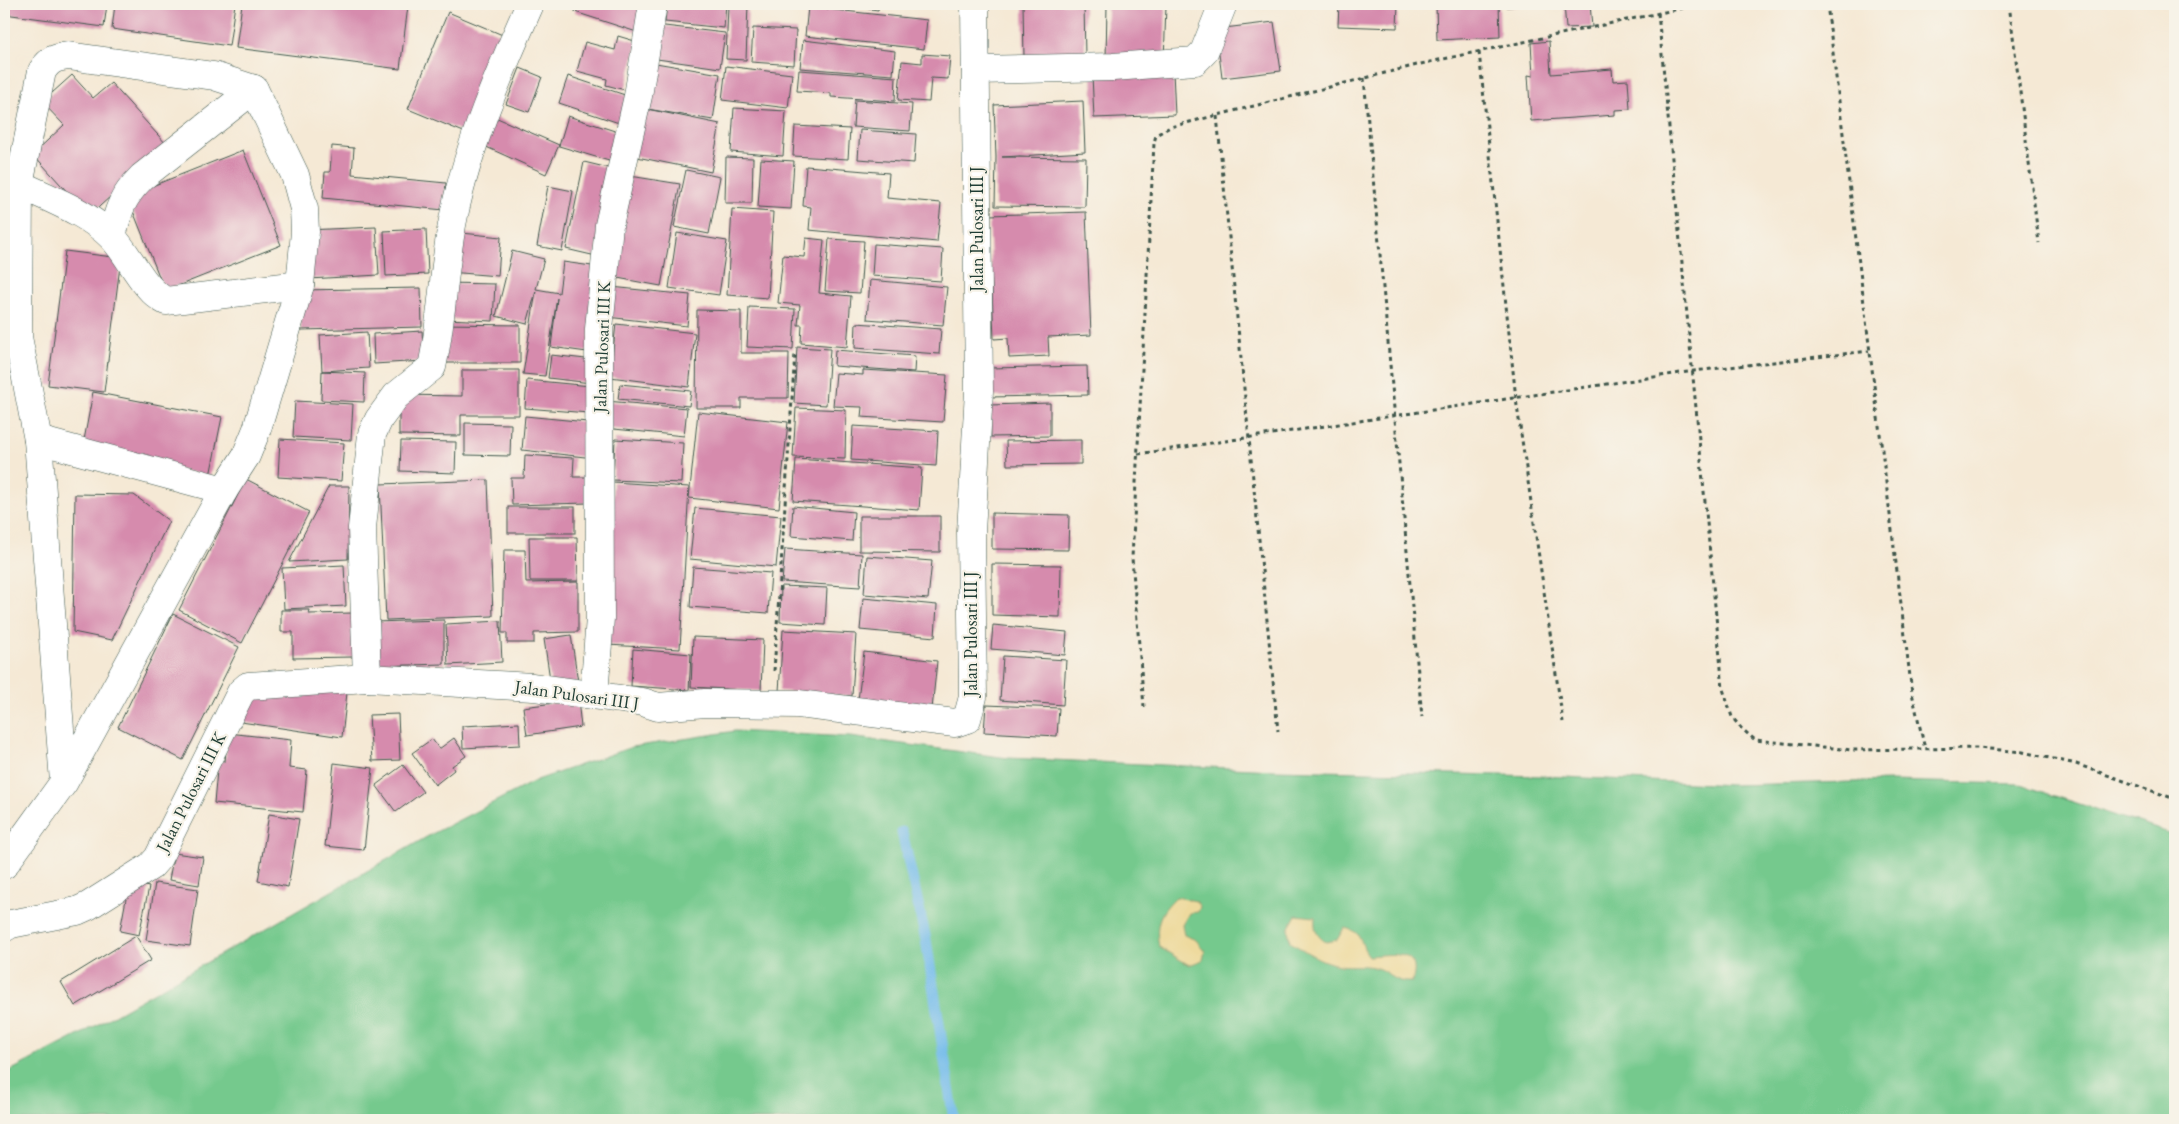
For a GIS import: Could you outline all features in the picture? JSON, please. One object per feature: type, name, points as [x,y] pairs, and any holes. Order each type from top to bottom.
[{"type":"street","points":[[367,678],[362,528],[372,434],[379,419],[391,402],[432,367],[454,215],[476,138],[530,4]]},
{"type":"street","name":"Jalan Pulosari III K","points":[[594,695],[600,618],[599,329],[610,225],[638,96],[654,4]]},
{"type":"street","name":"Jalan Pulosari III J","points":[[367,678],[533,687],[643,702],[658,707],[705,703],[805,705],[955,723],[963,722],[970,711],[974,697],[971,532],[978,391],[975,4]]},
{"type":"street","points":[[976,70],[1113,67],[1195,61],[1204,52],[1223,4]]},
{"type":"street","points":[[4,864],[64,782],[224,490],[246,456],[300,285],[305,232],[301,193],[296,175],[254,89],[214,76],[68,56],[55,58],[42,71],[19,184],[18,337],[38,440],[64,782]]},
{"type":"street","points":[[112,237],[119,208],[128,191],[142,177],[254,89]]},
{"type":"street","points":[[19,184],[80,214],[112,237],[155,293],[166,301],[300,285]]},
{"type":"street","points":[[38,440],[224,490]]},
{"type":"street","name":"Jalan Pulosari III K","points":[[6,924],[77,911],[151,866],[158,858],[244,688],[367,678]]},
{"type":"path","points":[[1144,707],[1132,558],[1154,143],[1156,135],[1163,129],[1364,78],[1702,4]]},
{"type":"path","points":[[1827,4],[1912,693],[1925,749]]},
{"type":"path","points":[[2009,4],[2039,243]]},
{"type":"path","points":[[1658,13],[1694,371],[1723,689],[1732,717],[1755,740],[1852,750],[1978,748],[2048,756],[2175,799]]},
{"type":"path","points":[[1479,52],[1516,399],[1563,722]]},
{"type":"path","points":[[1364,78],[1422,717]]},
{"type":"path","points":[[1217,116],[1278,730]]},
{"type":"path","points":[[1138,454],[1395,414],[1516,399],[1694,371],[1869,351]]},
{"type":"path","points":[[771,704],[795,353]]},
{"type":"green space","points":[[735,731],[850,737],[1008,758],[1274,770],[1543,776],[1733,785],[1891,781],[2018,784],[2175,835],[2175,1120],[4,1120],[4,1074],[81,1034],[432,834],[537,780],[632,747]]},
{"type":"sand","points":[[1176,897],[1196,901],[1200,907],[1198,912],[1189,913],[1182,925],[1184,935],[1196,940],[1205,951],[1203,960],[1189,965],[1159,947],[1158,925],[1160,919],[1166,908]]},
{"type":"sand","points":[[1296,915],[1315,917],[1316,932],[1326,942],[1337,940],[1344,928],[1358,935],[1369,956],[1396,955],[1409,959],[1413,964],[1414,971],[1412,982],[1397,980],[1377,968],[1332,964],[1307,952],[1290,942],[1288,929]]},
{"type":"building","points":[[5,4],[107,4],[104,27],[4,14]]},
{"type":"building","points":[[115,4],[235,4],[229,46],[112,29]]},
{"type":"building","points":[[242,4],[408,6],[400,69],[236,48]]},
{"type":"building","points":[[577,4],[651,4],[646,35],[575,12]]},
{"type":"building","points":[[667,4],[726,4],[724,28],[665,22]]},
{"type":"building","points":[[728,4],[748,4],[746,60],[726,59]]},
{"type":"building","points":[[834,4],[879,4],[878,10]]},
{"type":"building","points":[[1023,4],[1084,4],[1085,57],[1024,58]]},
{"type":"building","points":[[1107,4],[1166,6],[1164,61],[1106,60]]},
{"type":"building","points":[[1339,4],[1398,4],[1397,28],[1338,26]]},
{"type":"building","points":[[1436,4],[1499,4],[1500,37],[1437,40]]},
{"type":"building","points":[[1506,4],[1537,4],[1537,5],[1507,7]]},
{"type":"building","points":[[1564,4],[1590,4],[1592,27],[1566,28]]},
{"type":"building","points":[[808,7],[927,20],[924,49],[805,36]]},
{"type":"building","points":[[448,12],[505,36],[466,133],[408,109]]},
{"type":"building","points":[[1274,22],[1281,71],[1222,78],[1216,29]]},
{"type":"building","points":[[656,25],[725,33],[720,68],[650,58]]},
{"type":"building","points":[[753,28],[796,30],[794,65],[751,62]]},
{"type":"building","points":[[618,36],[638,42],[625,90],[606,85],[607,79],[577,71],[585,42],[615,50]]},
{"type":"building","points":[[803,40],[895,51],[893,75],[800,68]]},
{"type":"building","points":[[1549,41],[1551,74],[1612,69],[1613,81],[1628,80],[1630,109],[1615,110],[1615,115],[1531,121],[1528,75],[1533,76],[1531,43]]},
{"type":"building","points":[[922,54],[950,56],[948,79],[931,78],[929,102],[898,100],[902,61],[922,63]]},
{"type":"building","points":[[650,62],[720,74],[713,120],[647,109],[720,124],[711,172],[632,156]]},
{"type":"building","points":[[726,66],[792,74],[788,108],[722,100]]},
{"type":"building","points":[[520,68],[542,77],[529,112],[506,104]]},
{"type":"building","points":[[799,70],[896,77],[895,101],[831,97],[831,93],[797,91]]},
{"type":"building","points":[[1173,71],[1175,115],[1094,118],[1092,75]]},
{"type":"building","points":[[72,75],[93,98],[111,83],[167,145],[89,216],[33,154],[64,125],[42,102]]},
{"type":"building","points":[[568,76],[631,97],[622,124],[559,103]]},
{"type":"building","points":[[855,100],[912,104],[910,131],[853,127]]},
{"type":"building","points":[[1083,101],[1085,152],[1002,157],[1086,158],[1085,207],[995,206],[994,105]]},
{"type":"building","points":[[734,108],[786,111],[783,156],[731,152]]},
{"type":"building","points":[[568,116],[618,132],[609,161],[559,146]]},
{"type":"building","points":[[495,117],[559,145],[546,174],[482,145]]},
{"type":"building","points":[[795,126],[850,129],[848,159],[793,156]]},
{"type":"building","points":[[860,130],[916,134],[914,163],[858,159]]},
{"type":"building","points":[[332,146],[354,148],[352,174],[446,183],[444,210],[323,198],[325,172],[330,172]]},
{"type":"building","points":[[243,150],[281,245],[165,291],[127,196]]},
{"type":"building","points":[[726,157],[753,158],[752,203],[725,203]]},
{"type":"building","points":[[761,159],[794,161],[791,209],[758,207]]},
{"type":"building","points":[[584,162],[613,169],[596,256],[566,249]]},
{"type":"building","points":[[806,166],[889,173],[887,198],[941,203],[937,242],[809,230],[811,207],[803,206]]},
{"type":"building","points":[[686,170],[720,177],[709,234],[674,227]]},
{"type":"building","points":[[630,176],[680,184],[661,286],[612,277]]},
{"type":"building","points":[[548,186],[573,191],[562,251],[537,246]]},
{"type":"building","points":[[732,209],[773,212],[768,298],[727,295]]},
{"type":"building","points":[[1086,212],[1091,335],[1048,337],[1049,356],[1009,358],[1008,338],[994,339],[989,215]]},
{"type":"building","points":[[376,227],[379,275],[309,279],[306,230]]},
{"type":"building","points":[[426,229],[428,274],[386,276],[384,231]]},
{"type":"building","points":[[452,232],[501,237],[498,276],[449,272]]},
{"type":"building","points":[[677,233],[727,241],[719,295],[669,288]]},
{"type":"building","points":[[806,238],[824,240],[819,293],[851,296],[847,347],[801,343],[802,325],[798,325],[800,305],[778,303],[783,255],[804,257]]},
{"type":"building","points":[[829,239],[864,241],[860,293],[825,291]]},
{"type":"building","points":[[874,244],[943,249],[941,281],[872,276]]},
{"type":"building","points":[[65,251],[121,258],[104,392],[48,385]]},
{"type":"building","points":[[512,251],[544,259],[536,289],[559,293],[563,262],[599,267],[587,352],[551,347],[557,298],[545,376],[523,374],[536,291],[527,324],[496,316]]},
{"type":"building","points":[[870,280],[947,287],[943,325],[867,319]]},
{"type":"building","points":[[446,283],[495,284],[493,321],[445,319]]},
{"type":"building","points":[[611,287],[690,295],[687,326],[607,317]]},
{"type":"building","points":[[421,288],[422,327],[301,330],[300,290]]},
{"type":"building","points":[[749,307],[795,309],[793,349],[747,347]]},
{"type":"building","points":[[697,310],[741,311],[741,353],[789,353],[788,398],[741,398],[741,408],[696,408]]},
{"type":"building","points":[[856,323],[941,329],[939,354],[855,348]]},
{"type":"building","points":[[441,324],[520,325],[520,363],[441,363]]},
{"type":"building","points":[[616,324],[695,333],[689,387],[610,377]]},
{"type":"building","points":[[422,331],[424,361],[374,364],[373,334]]},
{"type":"building","points":[[367,332],[369,368],[322,371],[320,335]]},
{"type":"building","points":[[797,347],[830,349],[826,405],[794,403]]},
{"type":"building","points":[[835,350],[915,356],[914,372],[834,366]]},
{"type":"building","points":[[551,355],[594,360],[591,383],[548,378]]},
{"type":"building","points":[[1087,366],[1088,395],[990,397],[989,368]]},
{"type":"building","points":[[462,370],[519,370],[519,415],[461,415],[461,436],[399,435],[399,395],[462,396]]},
{"type":"building","points":[[863,370],[947,375],[943,422],[861,417],[862,407],[833,406],[836,373],[863,375]]},
{"type":"building","points":[[322,371],[365,373],[364,402],[321,400]]},
{"type":"building","points":[[527,380],[591,386],[589,413],[525,408]]},
{"type":"building","points":[[620,384],[691,391],[689,406],[618,399]]},
{"type":"building","points":[[93,392],[222,417],[210,476],[82,451]]},
{"type":"building","points":[[295,401],[353,404],[351,440],[293,437]]},
{"type":"building","points":[[606,401],[687,408],[684,436],[604,428]]},
{"type":"building","points":[[1050,403],[1050,436],[991,437],[990,405]]},
{"type":"building","points":[[796,408],[846,410],[845,459],[793,457]]},
{"type":"building","points":[[698,412],[788,422],[779,508],[689,498]]},
{"type":"building","points":[[525,416],[598,423],[594,458],[522,450]]},
{"type":"building","points":[[465,423],[511,424],[510,456],[465,455]]},
{"type":"building","points":[[853,426],[938,431],[936,466],[851,460]]},
{"type":"building","points":[[280,439],[344,443],[341,481],[278,477]]},
{"type":"building","points":[[615,439],[683,443],[681,483],[613,480]]},
{"type":"building","points":[[1081,440],[1081,464],[1007,465],[1006,441]]},
{"type":"building","points":[[401,441],[456,442],[455,473],[400,471]]},
{"type":"building","points":[[525,455],[574,458],[573,477],[588,477],[588,503],[512,505],[511,478],[524,478]]},
{"type":"building","points":[[796,459],[922,468],[919,510],[793,501]]},
{"type":"building","points":[[246,479],[309,512],[242,643],[179,610]]},
{"type":"building","points":[[488,480],[493,616],[386,620],[380,484]]},
{"type":"building","points":[[613,482],[689,487],[680,649],[607,645]]},
{"type":"building","points":[[329,486],[349,486],[348,559],[289,562]]},
{"type":"building","points":[[75,494],[134,495],[169,521],[112,640],[73,632]]},
{"type":"building","points":[[793,506],[854,512],[852,541],[791,536]]},
{"type":"building","points":[[508,507],[575,507],[575,533],[508,533]]},
{"type":"building","points":[[695,508],[781,516],[776,567],[690,559]]},
{"type":"building","points":[[992,513],[1069,515],[1068,550],[992,549]]},
{"type":"building","points":[[859,516],[940,516],[940,552],[859,551]]},
{"type":"building","points":[[529,537],[577,537],[578,581],[530,581]]},
{"type":"building","points":[[785,549],[862,554],[860,587],[782,582]]},
{"type":"building","points":[[504,550],[525,550],[526,583],[578,582],[578,632],[534,633],[534,643],[507,643],[507,633],[502,633]]},
{"type":"building","points":[[867,556],[932,561],[928,599],[864,594]]},
{"type":"building","points":[[992,564],[1061,565],[1060,617],[992,615]]},
{"type":"building","points":[[344,565],[346,606],[284,609],[282,568]]},
{"type":"building","points":[[693,567],[771,573],[768,613],[690,607]]},
{"type":"building","points":[[781,586],[827,588],[825,625],[780,622]]},
{"type":"building","points":[[863,598],[937,605],[935,637],[860,630]]},
{"type":"building","points":[[281,610],[310,610],[309,614],[353,613],[354,657],[293,658],[293,632],[281,632]]},
{"type":"building","points":[[173,614],[239,647],[183,760],[118,727]]},
{"type":"building","points":[[444,620],[444,664],[373,666],[372,622]]},
{"type":"building","points":[[500,621],[502,662],[448,665],[446,624]]},
{"type":"building","points":[[993,625],[1067,632],[1065,655],[991,649]]},
{"type":"building","points":[[783,630],[856,634],[852,696],[779,691]]},
{"type":"building","points":[[571,635],[578,682],[551,686],[544,639]]},
{"type":"building","points":[[693,637],[763,640],[761,691],[691,687]]},
{"type":"building","points":[[633,649],[691,654],[689,690],[631,686]]},
{"type":"building","points":[[864,652],[937,661],[932,709],[858,700]]},
{"type":"building","points":[[1003,656],[1066,660],[1063,705],[1000,700]]},
{"type":"building","points":[[348,684],[342,737],[241,722],[245,690]]},
{"type":"building","points":[[578,700],[581,727],[527,735],[523,707]]},
{"type":"building","points":[[986,705],[1059,708],[1057,736],[984,732]]},
{"type":"building","points":[[398,714],[400,760],[372,761],[369,715]]},
{"type":"building","points":[[519,723],[520,745],[463,748],[462,726]]},
{"type":"building","points":[[228,733],[291,740],[289,768],[307,770],[303,812],[214,803],[218,760],[225,761]]},
{"type":"building","points":[[454,738],[466,756],[452,766],[454,770],[435,785],[412,753],[432,739],[439,749]]},
{"type":"building","points":[[334,763],[373,768],[364,850],[325,846]]},
{"type":"building","points":[[403,765],[423,792],[396,812],[376,785]]},
{"type":"building","points":[[269,814],[299,819],[288,887],[258,881]]},
{"type":"building","points":[[174,853],[203,857],[199,885],[169,880]]},
{"type":"building","points":[[129,883],[149,887],[139,935],[120,931]]},
{"type":"building","points":[[155,883],[198,889],[190,946],[146,940]]},
{"type":"building","points":[[136,936],[151,960],[75,1006],[61,982]]},
{"type":"waterway","points":[[902,832],[926,940],[954,1120]]}]
